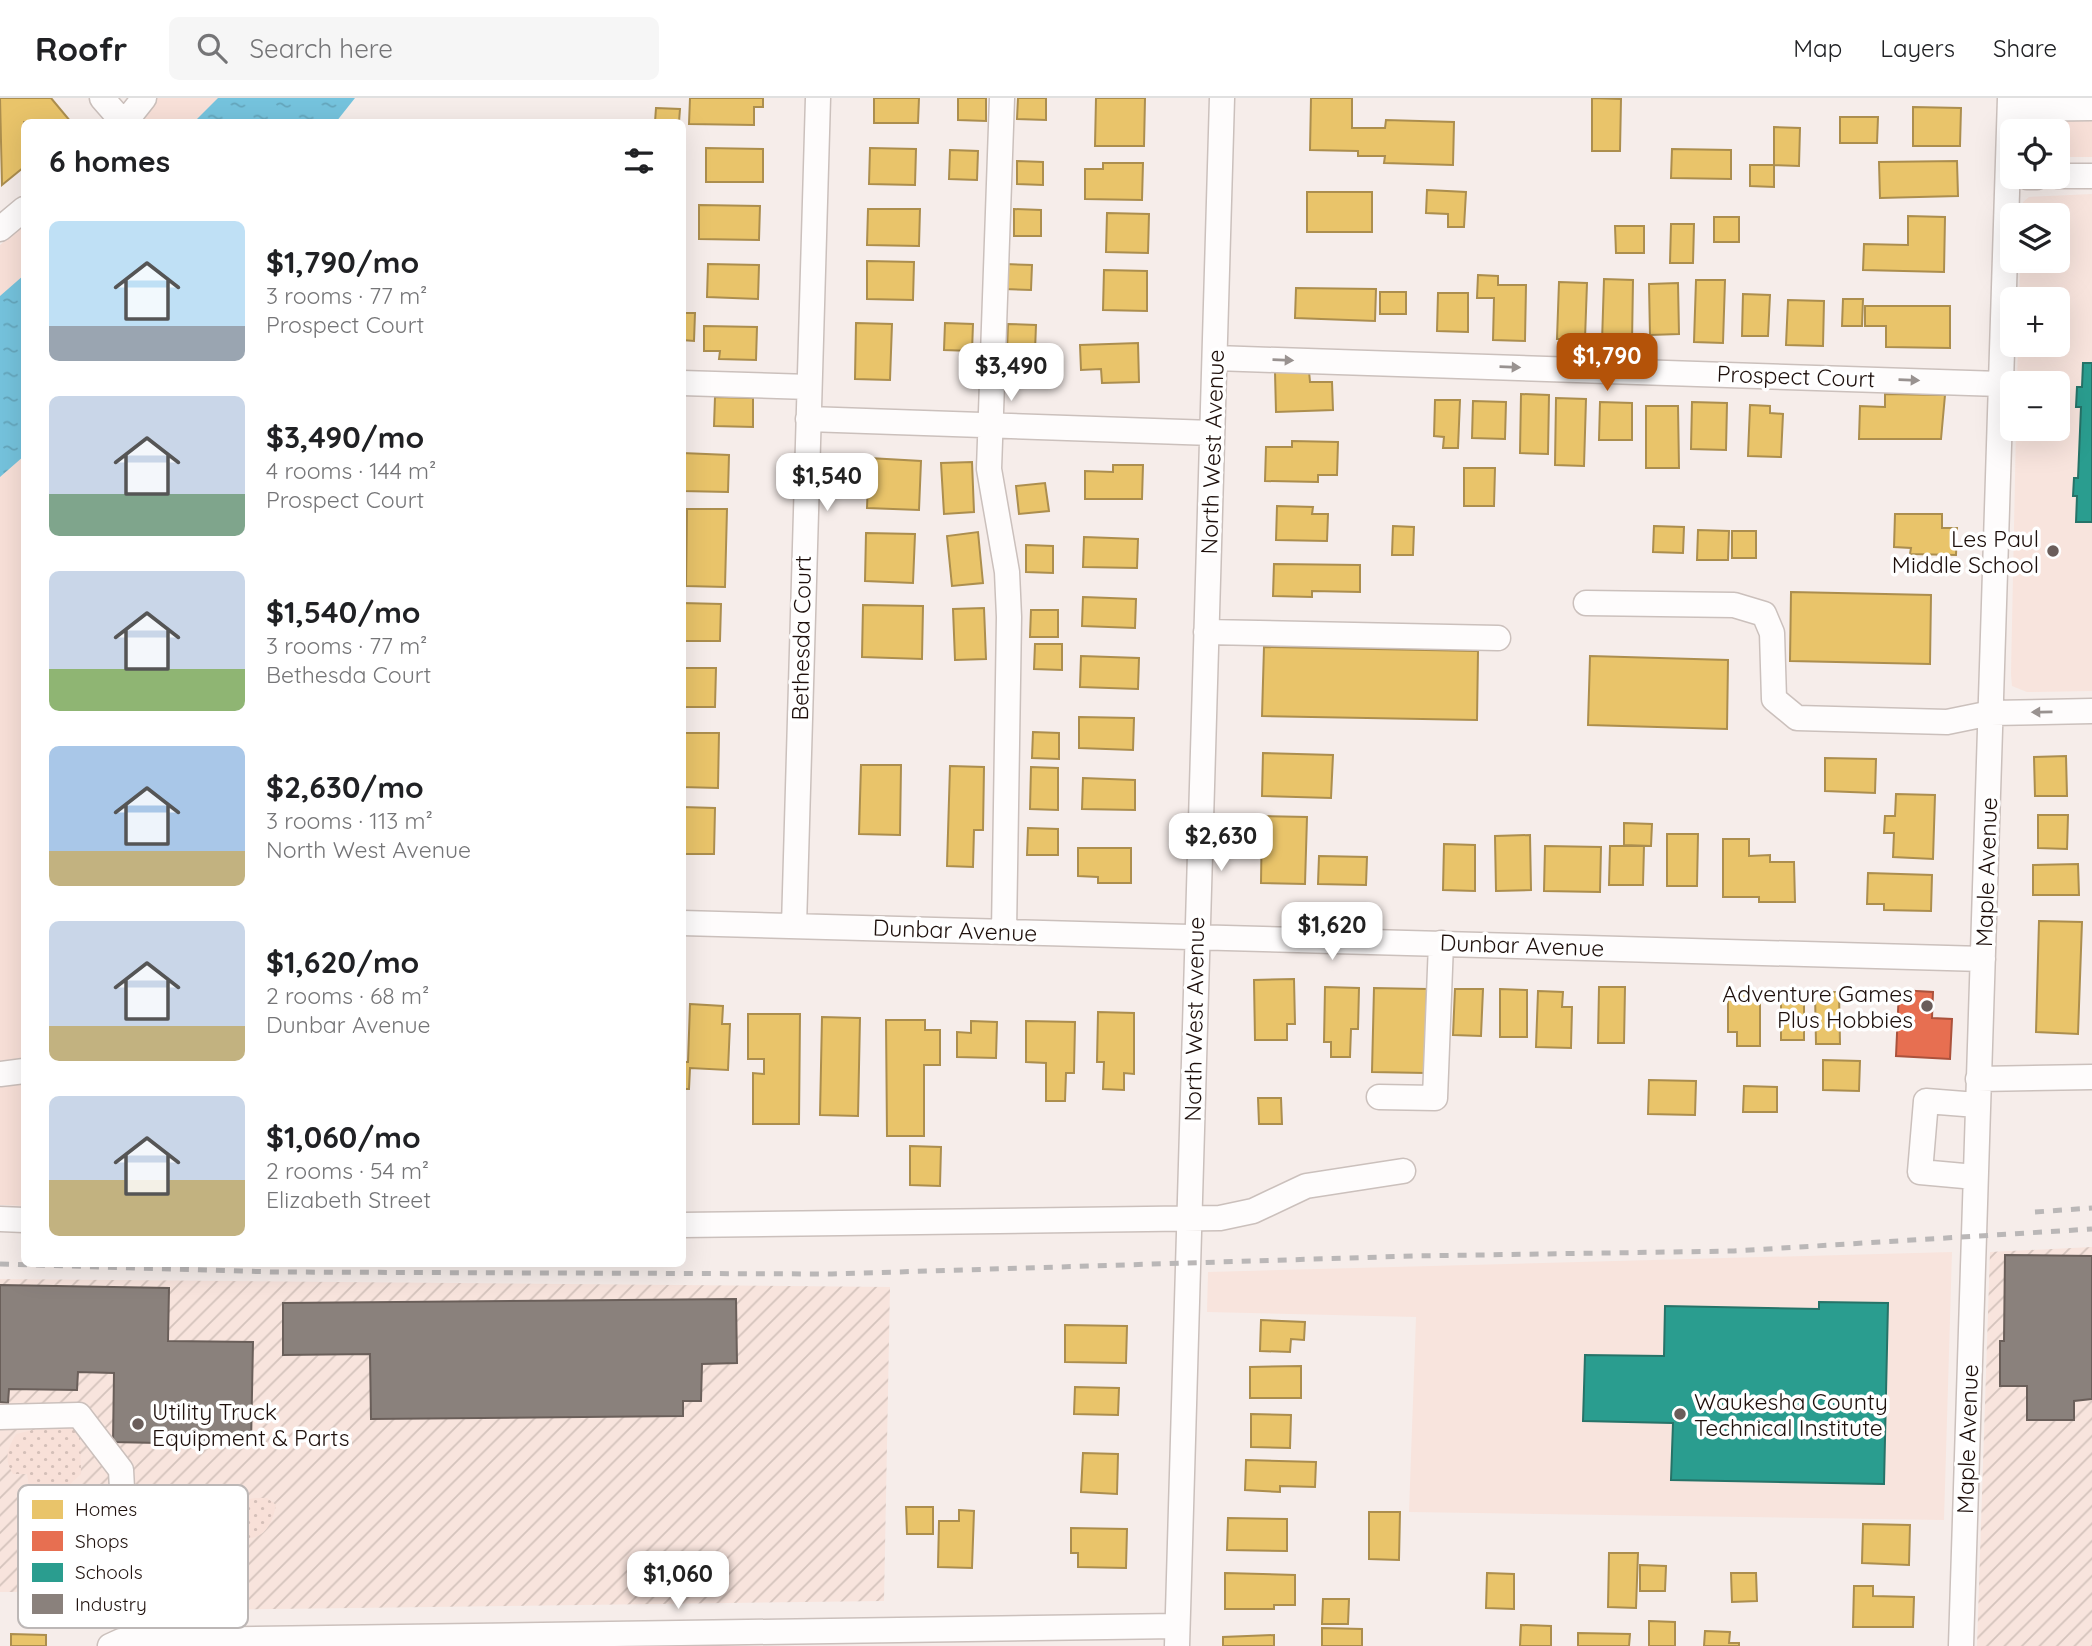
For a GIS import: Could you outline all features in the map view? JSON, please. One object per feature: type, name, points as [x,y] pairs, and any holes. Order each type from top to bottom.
[{"type":"street","points":[[102,98],[121,119]]},
{"type":"street","points":[[126,119],[144,98]]},
{"type":"street","name":"Bethesda Court","points":[[794,926],[818,98]]},
{"type":"street","points":[[1002,98],[989,469],[1007,572],[1009,617],[1004,932]]},
{"type":"street","name":"North West Avenue","points":[[1177,1636],[1190,1219],[1195,936],[1222,98]]},
{"type":"street","points":[[2010,103],[2081,105]]},
{"type":"street","points":[[2070,176],[2092,176]]},
{"type":"street","name":"Maple Avenue","points":[[2001,371],[2014,189]]},
{"type":"street","points":[[0,229],[21,212]]},
{"type":"street","name":"Prospect Court","points":[[1214,358],[2000,384]]},
{"type":"street","points":[[686,383],[809,387]]},
{"type":"street","name":"Maple Avenue","points":[[1961,1646],[2000,384]]},
{"type":"street","points":[[808,419],[1212,433]]},
{"type":"street","points":[[1586,603],[1734,606],[1764,614],[1772,634],[1774,699],[1797,718],[1947,722],[1991,713],[2092,711]]},
{"type":"street","points":[[1206,632],[1498,639]]},
{"type":"street","name":"Dunbar Avenue","points":[[686,923],[1983,959]]},
{"type":"street","points":[[1379,1097],[1435,1098],[1441,943]]},
{"type":"street","points":[[0,1074],[21,1071]]},
{"type":"street","points":[[1978,1079],[2092,1077]]},
{"type":"street","points":[[1975,1177],[1920,1172],[1926,1101],[1977,1105]]},
{"type":"street","points":[[686,1225],[1190,1219],[1253,1211],[1306,1186],[1403,1171]]},
{"type":"street","points":[[0,1219],[21,1220]]},
{"type":"street","points":[[0,1417],[79,1415],[121,1470],[122,1485]]},
{"type":"street","points":[[110,1646],[121,1641],[179,1640],[1177,1636]]},
{"type":"shaded area","points":[[155,98],[309,98],[326,119],[140,119]]},
{"type":"shaded area","points":[[2024,98],[2092,98],[2092,157],[2070,157],[2070,119],[2024,119]]},
{"type":"shaded area","name":"Les Paul Middle School","points":[[2092,194],[2092,691],[2027,692],[2012,686],[2016,441],[2070,441],[2070,371],[2017,371],[2018,357],[2070,357],[2070,287],[2019,287],[2020,273],[2070,273],[2070,203],[2023,203],[2029,197]]},
{"type":"shaded area","points":[[21,227],[21,1206],[0,1205],[0,245]]},
{"type":"shaded area","points":[[2092,1247],[2092,1646],[1977,1646],[1990,1252]]},
{"type":"shaded area","name":"Waukesha County Technical Institute","points":[[1952,1252],[1944,1520],[1409,1512],[1416,1317],[1207,1312],[1208,1272]]},
{"type":"shaded area","points":[[0,1279],[890,1287],[884,1601],[248,1609],[248,1485],[18,1485],[18,1592],[0,1592]]},
{"type":"shaded area","points":[[67,1422],[80,1434],[81,1474],[69,1485],[29,1485],[27,1474],[13,1474],[8,1463],[8,1454],[16,1434]]},
{"type":"shaded area","points":[[267,1498],[276,1505],[271,1522],[264,1532],[248,1538],[248,1499]]},
{"type":"water","points":[[218,98],[355,98],[338,119],[197,119]]},
{"type":"water","points":[[21,278],[21,459],[0,477],[0,296]]},
{"type":"building: Homes","points":[[0,98],[51,98],[68,119],[21,119],[21,169],[2,185]]},
{"type":"building: Homes","points":[[690,98],[763,98],[763,107],[754,107],[754,125],[689,124]]},
{"type":"building: Homes","points":[[874,98],[919,98],[918,123],[874,123]]},
{"type":"building: Homes","points":[[958,98],[986,98],[986,121],[958,120]]},
{"type":"building: Homes","points":[[1018,98],[1046,98],[1046,120],[1017,119]]},
{"type":"building: Homes","points":[[1096,98],[1145,98],[1144,146],[1095,146]]},
{"type":"building: Homes","points":[[1311,98],[1352,98],[1352,128],[1385,128],[1386,120],[1454,122],[1453,165],[1384,163],[1385,156],[1358,156],[1358,151],[1310,150]]},
{"type":"building: Homes","points":[[1592,98],[1621,99],[1620,151],[1592,151]]},
{"type":"building: Homes","points":[[1913,107],[1961,108],[1960,146],[1913,146]]},
{"type":"building: Homes","points":[[656,108],[680,109],[679,119],[655,119]]},
{"type":"building: Homes","points":[[1840,117],[1878,117],[1877,143],[1840,143]]},
{"type":"building: Homes","points":[[1774,127],[1800,128],[1799,166],[1774,165]]},
{"type":"building: Homes","points":[[706,148],[763,149],[763,182],[706,182]]},
{"type":"building: Homes","points":[[870,148],[916,149],[915,185],[869,184]]},
{"type":"building: Homes","points":[[1672,149],[1731,150],[1731,179],[1671,178]]},
{"type":"building: Homes","points":[[950,150],[978,151],[977,180],[949,179]]},
{"type":"building: Homes","points":[[1017,161],[1043,162],[1043,185],[1017,184]]},
{"type":"building: Homes","points":[[1957,161],[1958,196],[1880,198],[1879,162]]},
{"type":"building: Homes","points":[[1103,163],[1143,163],[1142,200],[1085,199],[1085,169],[1103,169]]},
{"type":"building: Homes","points":[[1750,165],[1774,165],[1774,187],[1750,186]]},
{"type":"building: Homes","points":[[1427,190],[1466,192],[1464,227],[1448,227],[1448,214],[1426,213]]},
{"type":"building: Homes","points":[[1307,192],[1372,192],[1372,232],[1307,232]]},
{"type":"building: Homes","points":[[699,205],[760,206],[759,240],[699,239]]},
{"type":"building: Homes","points":[[868,209],[920,209],[919,246],[867,245]]},
{"type":"building: Homes","points":[[1014,209],[1041,210],[1041,236],[1014,236]]},
{"type":"building: Homes","points":[[1107,213],[1149,214],[1148,253],[1106,252]]},
{"type":"building: Homes","points":[[1908,216],[1945,217],[1944,272],[1863,270],[1864,244],[1908,245]]},
{"type":"building: Homes","points":[[1714,217],[1739,217],[1739,242],[1714,242]]},
{"type":"building: Homes","points":[[1671,224],[1694,224],[1693,263],[1670,263]]},
{"type":"building: Homes","points":[[1615,226],[1644,226],[1644,253],[1616,253]]},
{"type":"building: Homes","points":[[867,261],[914,262],[913,300],[867,299]]},
{"type":"building: Homes","points":[[708,264],[759,265],[758,299],[707,297]]},
{"type":"building: Homes","points":[[1005,264],[1032,265],[1031,290],[1004,289]]},
{"type":"building: Homes","points":[[1104,270],[1147,271],[1147,311],[1103,310]]},
{"type":"building: Homes","points":[[1478,275],[1498,276],[1498,285],[1526,285],[1525,341],[1493,340],[1494,298],[1477,298]]},
{"type":"building: Homes","points":[[1604,279],[1633,280],[1632,343],[1602,342]]},
{"type":"building: Homes","points":[[1696,280],[1725,280],[1723,343],[1694,342]]},
{"type":"building: Homes","points":[[1559,282],[1587,283],[1585,339],[1557,339]]},
{"type":"building: Homes","points":[[1678,283],[1679,334],[1650,335],[1649,284]]},
{"type":"building: Homes","points":[[1296,288],[1376,289],[1375,321],[1295,318]]},
{"type":"building: Homes","points":[[1380,292],[1406,292],[1406,314],[1380,314]]},
{"type":"building: Homes","points":[[1438,293],[1468,293],[1468,332],[1437,331]]},
{"type":"building: Homes","points":[[1743,294],[1770,295],[1768,336],[1742,336]]},
{"type":"building: Homes","points":[[1843,299],[1863,299],[1862,326],[1842,326]]},
{"type":"building: Homes","points":[[1788,300],[1824,301],[1823,346],[1786,345]]},
{"type":"building: Homes","points":[[1865,306],[1950,306],[1950,348],[1886,347],[1886,326],[1865,326]]},
{"type":"building: Homes","points":[[686,313],[695,313],[694,341],[686,340]]},
{"type":"building: Homes","points":[[856,323],[892,324],[890,380],[855,379]]},
{"type":"building: Homes","points":[[945,323],[973,324],[972,351],[944,350]]},
{"type":"building: Homes","points":[[1008,324],[1036,325],[1035,351],[1007,351]]},
{"type":"building: Homes","points":[[704,326],[757,327],[756,360],[719,359],[720,351],[704,351]]},
{"type":"building: Homes","points":[[1138,343],[1139,382],[1102,383],[1101,369],[1081,370],[1080,345]]},
{"type":"building: Homes","points":[[1309,371],[1310,382],[1332,382],[1333,410],[1276,412],[1275,372]]},
{"type":"building: Homes","points":[[1521,394],[1549,395],[1548,454],[1520,453]]},
{"type":"building: Homes","points":[[1885,394],[1945,395],[1941,439],[1859,439],[1860,406],[1885,407]]},
{"type":"building: Homes","points":[[715,397],[753,398],[753,427],[714,426]]},
{"type":"building: Homes","points":[[1556,398],[1586,399],[1584,466],[1555,465]]},
{"type":"building: Homes","points":[[1435,400],[1460,400],[1458,448],[1443,448],[1444,437],[1434,436]]},
{"type":"building: Homes","points":[[1473,401],[1506,402],[1505,439],[1472,438]]},
{"type":"building: Homes","points":[[1600,402],[1632,403],[1632,440],[1599,440]]},
{"type":"building: Homes","points":[[1692,402],[1727,403],[1726,450],[1691,449]]},
{"type":"building: Homes","points":[[1750,405],[1770,406],[1770,413],[1783,414],[1781,457],[1748,456]]},
{"type":"building: Homes","points":[[1646,406],[1678,406],[1679,468],[1646,468]]},
{"type":"building: Homes","points":[[1292,441],[1338,442],[1337,475],[1318,475],[1318,482],[1265,481],[1266,447],[1292,447]]},
{"type":"building: Homes","points":[[686,453],[729,455],[728,492],[686,491]]},
{"type":"building: Homes","points":[[869,458],[921,461],[919,510],[867,508]]},
{"type":"building: Homes","points":[[972,462],[974,512],[944,514],[941,463]]},
{"type":"building: Homes","points":[[1113,465],[1143,465],[1142,499],[1085,499],[1085,471],[1113,472]]},
{"type":"building: Homes","points":[[1464,468],[1495,468],[1494,506],[1464,506]]},
{"type":"building: Homes","points":[[1045,483],[1049,511],[1019,514],[1016,486]]},
{"type":"building: Homes","points":[[1277,506],[1313,507],[1312,514],[1328,514],[1327,541],[1276,540]]},
{"type":"building: Homes","points":[[687,509],[727,509],[725,587],[686,586]]},
{"type":"building: Homes","points":[[1895,514],[1942,514],[1942,528],[1957,528],[1956,555],[1910,554],[1911,548],[1894,547]]},
{"type":"building: Homes","points":[[1393,526],[1414,527],[1413,555],[1392,555]]},
{"type":"building: Homes","points":[[1654,526],[1684,527],[1683,553],[1653,552]]},
{"type":"building: Homes","points":[[1698,530],[1729,531],[1728,560],[1697,560]]},
{"type":"building: Homes","points":[[1732,531],[1756,531],[1756,558],[1732,558]]},
{"type":"building: Homes","points":[[978,532],[983,583],[952,586],[947,536]]},
{"type":"building: Homes","points":[[866,533],[915,534],[913,583],[865,581]]},
{"type":"building: Homes","points":[[1084,537],[1138,539],[1137,568],[1083,567]]},
{"type":"building: Homes","points":[[1026,545],[1053,546],[1053,573],[1026,572]]},
{"type":"building: Homes","points":[[1274,564],[1360,565],[1360,592],[1312,591],[1312,597],[1273,596]]},
{"type":"building: Homes","points":[[1791,592],[1931,595],[1930,664],[1790,661]]},
{"type":"building: Homes","points":[[1083,597],[1136,599],[1135,628],[1082,626]]},
{"type":"building: Homes","points":[[686,603],[721,604],[720,641],[686,641]]},
{"type":"building: Homes","points":[[863,605],[923,606],[922,659],[862,657]]},
{"type":"building: Homes","points":[[984,608],[986,659],[955,660],[953,609]]},
{"type":"building: Homes","points":[[1031,610],[1058,610],[1058,637],[1030,637]]},
{"type":"building: Homes","points":[[1035,644],[1062,644],[1062,670],[1034,669]]},
{"type":"building: Homes","points":[[1264,647],[1478,651],[1477,720],[1262,716]]},
{"type":"building: Homes","points":[[1081,656],[1139,658],[1138,689],[1080,687]]},
{"type":"building: Homes","points":[[1590,656],[1728,660],[1727,729],[1588,725]]},
{"type":"building: Homes","points":[[686,668],[716,668],[715,707],[686,707]]},
{"type":"building: Homes","points":[[1079,717],[1134,718],[1133,750],[1079,748]]},
{"type":"building: Homes","points":[[1033,732],[1059,733],[1059,759],[1032,758]]},
{"type":"building: Homes","points":[[686,733],[719,733],[718,788],[686,787]]},
{"type":"building: Homes","points":[[1263,753],[1333,755],[1331,798],[1262,796]]},
{"type":"building: Homes","points":[[2066,756],[2067,796],[2035,796],[2034,757]]},
{"type":"building: Homes","points":[[1825,758],[1876,759],[1875,793],[1825,791]]},
{"type":"building: Homes","points":[[861,765],[901,765],[900,835],[859,834]]},
{"type":"building: Homes","points":[[950,766],[984,767],[983,830],[974,830],[973,867],[947,866]]},
{"type":"building: Homes","points":[[1031,767],[1058,768],[1058,810],[1030,809]]},
{"type":"building: Homes","points":[[1083,778],[1135,780],[1135,810],[1082,809]]},
{"type":"building: Homes","points":[[1896,794],[1935,795],[1933,859],[1893,857],[1894,833],[1884,833],[1885,816],[1895,816]]},
{"type":"building: Homes","points":[[686,807],[715,808],[714,854],[686,854]]},
{"type":"building: Homes","points":[[2038,815],[2068,815],[2067,849],[2038,848]]},
{"type":"building: Homes","points":[[1262,816],[1307,817],[1305,884],[1261,883]]},
{"type":"building: Homes","points":[[1624,823],[1652,824],[1651,846],[1624,845]]},
{"type":"building: Homes","points":[[1028,828],[1058,829],[1058,855],[1027,855]]},
{"type":"building: Homes","points":[[1667,834],[1698,834],[1697,886],[1667,886]]},
{"type":"building: Homes","points":[[1530,835],[1531,890],[1496,891],[1495,836]]},
{"type":"building: Homes","points":[[1723,839],[1749,839],[1749,856],[1770,855],[1770,862],[1794,862],[1795,902],[1759,902],[1759,897],[1723,897]]},
{"type":"building: Homes","points":[[1444,844],[1475,845],[1475,891],[1443,890]]},
{"type":"building: Homes","points":[[1545,846],[1601,847],[1600,892],[1544,891]]},
{"type":"building: Homes","points":[[1610,846],[1644,846],[1643,885],[1609,885]]},
{"type":"building: Homes","points":[[1078,848],[1131,848],[1131,883],[1098,883],[1098,877],[1078,876]]},
{"type":"building: Homes","points":[[1319,856],[1367,857],[1366,885],[1318,884]]},
{"type":"building: Homes","points":[[2078,864],[2079,895],[2033,895],[2033,865]]},
{"type":"building: Homes","points":[[1868,873],[1932,875],[1931,911],[1884,910],[1884,904],[1867,904]]},
{"type":"building: Homes","points":[[2039,921],[2082,922],[2078,1034],[2036,1032]]},
{"type":"building: Homes","points":[[1294,979],[1295,1024],[1287,1024],[1287,1040],[1255,1040],[1254,980]]},
{"type":"building: Homes","points":[[1325,987],[1359,988],[1358,1029],[1351,1029],[1350,1057],[1331,1057],[1331,1042],[1324,1042]]},
{"type":"building: Homes","points":[[1599,987],[1625,987],[1624,1043],[1598,1043]]},
{"type":"building: Homes","points":[[1374,988],[1427,989],[1425,1073],[1372,1072]]},
{"type":"building: Homes","points":[[1455,989],[1483,989],[1481,1036],[1453,1035]]},
{"type":"building: Homes","points":[[1500,989],[1527,990],[1527,1037],[1500,1037]]},
{"type":"building: Homes","points":[[1538,991],[1563,992],[1562,1007],[1572,1007],[1571,1048],[1536,1047]]},
{"type":"building: Homes","points":[[1728,991],[1760,991],[1760,1046],[1737,1046],[1737,1032],[1728,1032]]},
{"type":"building: Homes","points":[[1781,991],[1804,991],[1804,1040],[1781,1040]]},
{"type":"building: Homes","points":[[1815,992],[1839,992],[1840,1044],[1816,1044]]},
{"type":"building: Homes","points":[[690,1004],[723,1006],[722,1024],[730,1024],[728,1070],[690,1068],[689,1089],[686,1089]]},
{"type":"building: Homes","points":[[1098,1012],[1134,1013],[1134,1074],[1124,1073],[1124,1090],[1103,1089],[1104,1062],[1097,1062]]},
{"type":"building: Homes","points":[[748,1014],[800,1014],[799,1124],[753,1124],[753,1073],[764,1074],[764,1059],[748,1059]]},
{"type":"building: Homes","points":[[822,1017],[860,1018],[858,1116],[820,1115]]},
{"type":"building: Homes","points":[[886,1020],[925,1020],[925,1030],[940,1030],[940,1065],[924,1065],[924,1136],[887,1136]]},
{"type":"building: Homes","points":[[971,1021],[997,1022],[996,1058],[957,1057],[957,1032],[971,1033]]},
{"type":"building: Homes","points":[[1026,1021],[1075,1022],[1074,1073],[1066,1073],[1065,1101],[1046,1101],[1046,1063],[1026,1062]]},
{"type":"building: Homes","points":[[1823,1060],[1860,1061],[1859,1091],[1823,1090]]},
{"type":"building: Homes","points":[[1649,1080],[1696,1081],[1695,1115],[1648,1114]]},
{"type":"building: Homes","points":[[1744,1086],[1777,1087],[1777,1112],[1743,1112]]},
{"type":"building: Homes","points":[[1258,1098],[1281,1098],[1282,1124],[1259,1124]]},
{"type":"building: Homes","points":[[910,1146],[941,1147],[940,1186],[910,1185]]},
{"type":"building: Homes","points":[[1261,1320],[1305,1322],[1304,1340],[1291,1339],[1290,1352],[1260,1351]]},
{"type":"building: Homes","points":[[1065,1325],[1127,1326],[1126,1363],[1065,1362]]},
{"type":"building: Homes","points":[[1301,1366],[1301,1398],[1250,1398],[1250,1367]]},
{"type":"building: Homes","points":[[1075,1387],[1119,1388],[1118,1415],[1074,1414]]},
{"type":"building: Homes","points":[[1251,1414],[1291,1415],[1290,1448],[1251,1447]]},
{"type":"building: Homes","points":[[1083,1453],[1118,1454],[1117,1494],[1081,1492]]},
{"type":"building: Homes","points":[[1246,1460],[1316,1462],[1315,1487],[1280,1486],[1280,1492],[1245,1490]]},
{"type":"building: Homes","points":[[906,1507],[933,1507],[933,1534],[907,1534]]},
{"type":"building: Homes","points":[[959,1510],[974,1511],[972,1568],[938,1567],[939,1521],[959,1521]]},
{"type":"building: Homes","points":[[1369,1512],[1400,1512],[1399,1560],[1369,1559]]},
{"type":"building: Homes","points":[[1228,1518],[1287,1519],[1287,1551],[1227,1550]]},
{"type":"building: Homes","points":[[1863,1524],[1910,1525],[1909,1565],[1862,1563]]},
{"type":"building: Homes","points":[[1071,1528],[1127,1529],[1126,1568],[1078,1567],[1078,1553],[1071,1553]]},
{"type":"building: Homes","points":[[1609,1553],[1638,1553],[1636,1608],[1608,1607]]},
{"type":"building: Homes","points":[[1640,1565],[1666,1566],[1665,1591],[1640,1591]]},
{"type":"building: Homes","points":[[1225,1573],[1295,1575],[1295,1605],[1274,1605],[1274,1609],[1225,1609]]},
{"type":"building: Homes","points":[[1487,1573],[1514,1574],[1514,1609],[1486,1608]]},
{"type":"building: Homes","points":[[1731,1573],[1756,1573],[1757,1601],[1732,1602]]},
{"type":"building: Homes","points":[[1854,1586],[1873,1586],[1873,1596],[1914,1597],[1913,1627],[1853,1627]]},
{"type":"building: Homes","points":[[1323,1599],[1349,1599],[1348,1624],[1322,1624]]},
{"type":"building: Homes","points":[[1649,1621],[1675,1622],[1675,1646],[1649,1646]]},
{"type":"building: Homes","points":[[1521,1625],[1551,1626],[1551,1646],[1520,1646]]},
{"type":"building: Homes","points":[[1322,1628],[1362,1629],[1362,1646],[1322,1646]]},
{"type":"building: Homes","points":[[1705,1631],[1730,1632],[1729,1643],[1739,1643],[1739,1646],[1704,1646]]},
{"type":"building: Homes","points":[[1578,1633],[1630,1634],[1629,1646],[1578,1646]]},
{"type":"building: Homes","points":[[11,1634],[46,1635],[46,1646],[11,1646]]},
{"type":"building: Homes","points":[[1274,1635],[1274,1646],[1223,1646],[1223,1637]]},
{"type":"building: Shops","points":[[1899,990],[1933,992],[1932,1018],[1952,1019],[1950,1059],[1896,1056]]},
{"type":"building: Schools","points":[[2083,363],[2092,363],[2092,522],[2076,522],[2077,496],[2073,496],[2074,478],[2078,478],[2081,407],[2076,407],[2077,387],[2082,387]]},
{"type":"building: Schools","points":[[1819,1302],[1888,1303],[1884,1484],[1671,1480],[1673,1423],[1583,1421],[1585,1355],[1664,1356],[1665,1306],[1819,1309]]},
{"type":"building: Industry","points":[[2005,1255],[2092,1256],[2092,1399],[2074,1401],[2074,1420],[2027,1420],[2027,1386],[2000,1386],[2000,1341],[2004,1341]]},
{"type":"building: Industry","points":[[0,1285],[169,1288],[168,1341],[253,1342],[251,1445],[113,1442],[114,1373],[78,1372],[77,1390],[9,1389],[8,1403],[0,1402]]},
{"type":"building: Industry","points":[[736,1299],[737,1363],[702,1364],[701,1401],[683,1401],[683,1416],[371,1419],[370,1354],[283,1355],[283,1303]]},
{"type":"railway","points":[[2035,1212],[2092,1208]]},
{"type":"railway","points":[[103,1267],[274,1272],[832,1274],[1413,1256],[1734,1251],[2092,1229]]},
{"type":"railway","points":[[0,1264],[21,1265]]},
{"type":"place","name":"Les Paul Middle School","points":[[2053,551]]},
{"type":"place","name":"Adventure Games Plus Hobbies","points":[[1927,1006]]},
{"type":"place","name":"Waukesha County Technical Institute","points":[[1680,1414]]},
{"type":"place","name":"Utility Truck Equipment & Parts","points":[[138,1424]]}]
